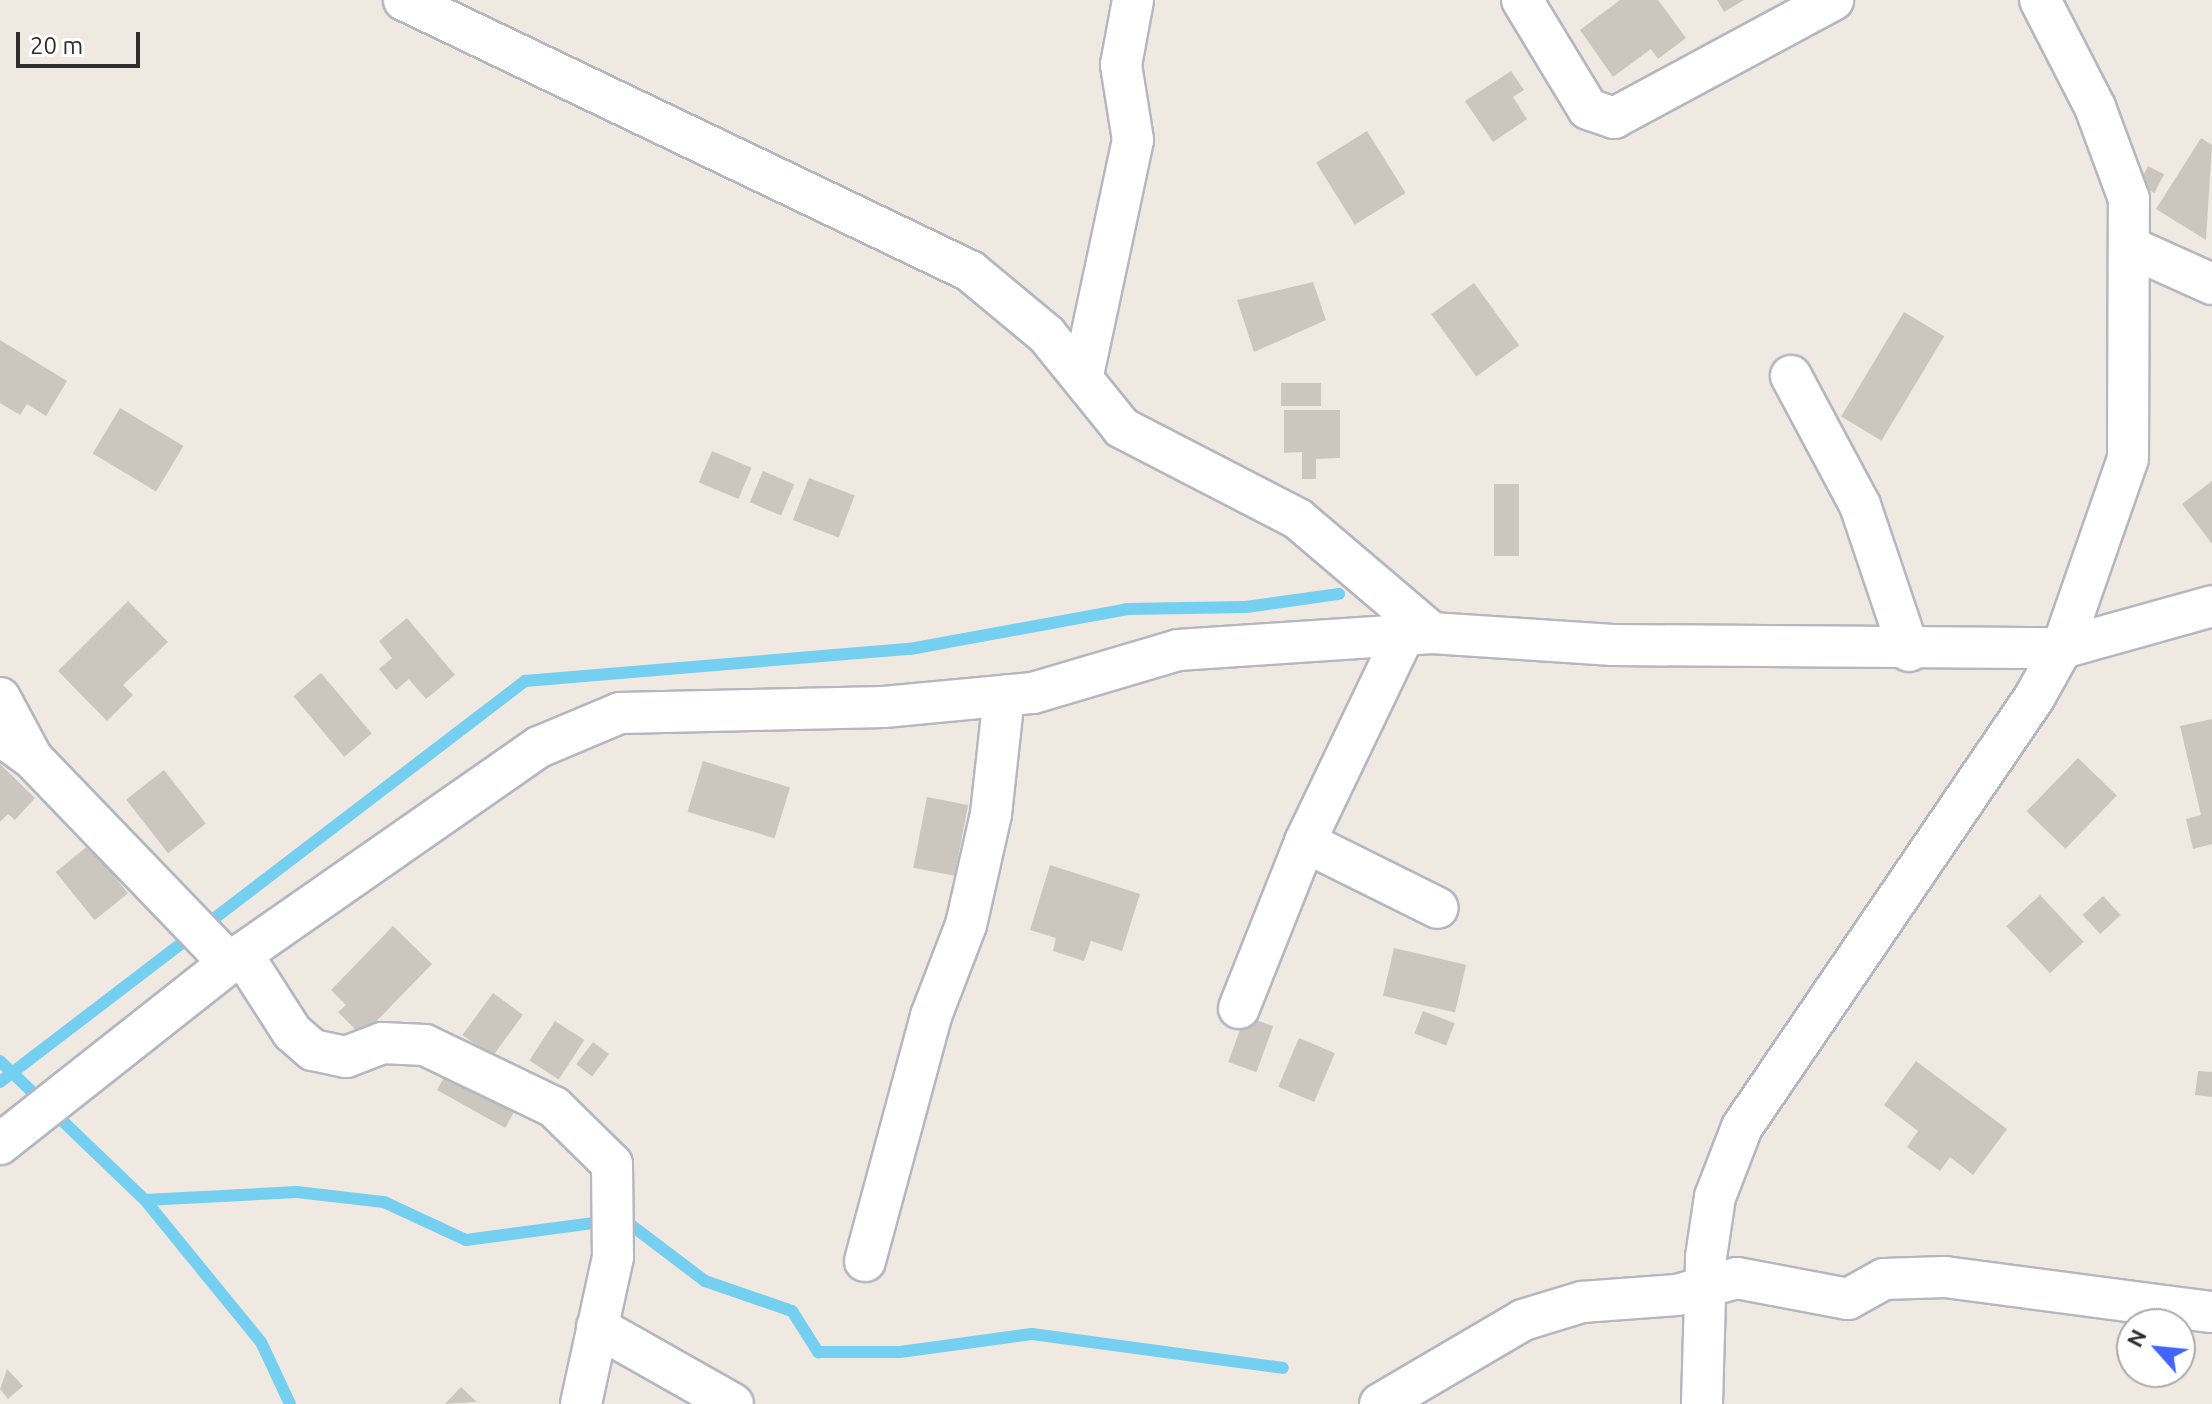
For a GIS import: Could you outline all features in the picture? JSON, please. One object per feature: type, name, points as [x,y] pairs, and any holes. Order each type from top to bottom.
[{"type":"street","points":[[404,0],[916,240],[1004,297],[1083,375],[1122,428],[1298,519],[1418,634]]},
{"type":"street","points":[[1083,375],[1133,140],[1121,65],[1133,0]]},
{"type":"street","points":[[1522,0],[1588,109],[1614,118],[1833,0]]},
{"type":"street","points":[[1702,1404],[1704,1284],[1715,1197],[1742,1127],[2062,648],[2128,458],[2134,249],[2123,179],[2040,0]]},
{"type":"street","points":[[2134,249],[2212,284]]},
{"type":"street","points":[[1791,376],[1860,505],[1909,651]]},
{"type":"street","points":[[0,1144],[235,958],[539,747],[620,713],[884,707],[1004,696],[1178,650],[1418,634],[1909,651],[2062,648],[2212,606]]},
{"type":"street","points":[[1239,1008],[1305,842],[1418,634]]},
{"type":"street","points":[[865,1261],[931,1016],[966,925],[991,814],[1004,696]]},
{"type":"street","points":[[0,698],[33,759]]},
{"type":"street","points":[[0,735],[33,759],[235,958],[292,1032],[313,1050],[346,1057],[382,1043],[425,1045],[499,1076],[554,1107],[593,1142],[617,1177],[613,1257],[581,1404]]},
{"type":"street","points":[[1305,842],[1438,908]]},
{"type":"street","points":[[1380,1404],[1523,1320],[1582,1302],[1677,1295],[1704,1284],[1737,1278],[1848,1299],[1884,1279],[1945,1277],[2212,1312]]},
{"type":"street","points":[[597,1327],[733,1404]]},
{"type":"building","points":[[1620,0],[1658,0],[1686,38],[1658,59],[1651,49],[1613,77],[1580,30]]},
{"type":"building","points":[[1717,0],[1744,0],[1724,12]]},
{"type":"building","points":[[1511,71],[1524,90],[1513,97],[1527,119],[1493,142],[1465,101]]},
{"type":"building","points":[[1367,131],[1406,193],[1355,225],[1316,163]]},
{"type":"building","points":[[2201,138],[2212,145],[2206,240],[2156,209]]},
{"type":"building","points":[[2148,166],[2164,174],[2155,193],[2138,185]]},
{"type":"building","points":[[1313,282],[1326,320],[1254,352],[1237,300]]},
{"type":"building","points":[[1474,283],[1519,345],[1476,376],[1431,314]]},
{"type":"building","points":[[1904,312],[1944,336],[1881,441],[1841,417]]},
{"type":"building","points":[[0,340],[67,381],[46,416],[27,404],[20,415],[0,403]]},
{"type":"building","points":[[1281,383],[1321,383],[1321,406],[1281,406]]},
{"type":"building","points":[[120,408],[183,446],[156,492],[93,453]]},
{"type":"building","points":[[1284,410],[1340,410],[1340,458],[1316,459],[1316,479],[1302,479],[1302,452],[1284,453]]},
{"type":"building","points":[[712,451],[752,468],[738,499],[699,482]]},
{"type":"building","points":[[763,471],[794,484],[781,516],[750,502]]},
{"type":"building","points":[[809,478],[855,496],[839,538],[793,520]]},
{"type":"building","points":[[2212,481],[2212,544],[2182,504]]},
{"type":"building","points":[[1494,484],[1519,484],[1519,556],[1494,556]]},
{"type":"building","points":[[128,601],[168,642],[123,685],[133,695],[107,721],[58,671]]},
{"type":"building","points":[[407,618],[455,675],[426,699],[409,679],[396,690],[379,669],[392,658],[379,641]]},
{"type":"building","points":[[321,673],[372,734],[344,757],[293,696]]},
{"type":"building","points":[[2212,719],[2212,844],[2193,849],[2186,819],[2201,815],[2180,726]]},
{"type":"building","points":[[2078,758],[2117,796],[2065,849],[2027,811]]},
{"type":"building","points":[[703,761],[790,788],[775,838],[688,812]]},
{"type":"building","points":[[0,764],[35,798],[15,820],[8,814],[0,822]]},
{"type":"building","points":[[164,770],[206,824],[168,853],[126,800]]},
{"type":"building","points":[[927,797],[968,805],[954,876],[913,868]]},
{"type":"building","points":[[89,845],[128,893],[95,920],[56,872]]},
{"type":"building","points":[[1050,865],[1140,894],[1122,951],[1091,941],[1084,961],[1053,951],[1056,938],[1030,930]]},
{"type":"building","points":[[2040,895],[2084,942],[2050,973],[2006,926]]},
{"type":"building","points":[[2103,896],[2121,915],[2100,934],[2083,915]]},
{"type":"building","points":[[393,926],[432,964],[362,1036],[338,1012],[346,1005],[331,990]]},
{"type":"building","points":[[1394,948],[1466,965],[1455,1012],[1383,996]]},
{"type":"building","points":[[493,993],[523,1015],[492,1057],[462,1035]]},
{"type":"building","points":[[1423,1011],[1455,1023],[1446,1046],[1414,1033]]},
{"type":"building","points":[[1245,1016],[1273,1026],[1256,1072],[1228,1062]]},
{"type":"building","points":[[555,1021],[584,1040],[559,1079],[529,1060]]},
{"type":"building","points":[[1299,1038],[1335,1053],[1314,1102],[1278,1087]]},
{"type":"building","points":[[593,1042],[609,1054],[592,1076],[576,1064]]},
{"type":"building","points":[[1916,1061],[2007,1129],[1973,1175],[1950,1157],[1940,1171],[1907,1147],[1918,1131],[1884,1105]]},
{"type":"building","points":[[452,1063],[520,1101],[505,1128],[437,1090]]},
{"type":"building","points":[[2198,1071],[2212,1072],[2212,1097],[2195,1095]]},
{"type":"building","points":[[7,1369],[23,1386],[8,1399],[0,1389]]},
{"type":"building","points":[[461,1387],[477,1402],[445,1404]]},
{"type":"waterway","points":[[0,1082],[525,681],[910,649],[1127,609],[1246,607],[1339,594]]},
{"type":"waterway","points":[[0,1061],[145,1200],[261,1342],[290,1404]]},
{"type":"waterway","points":[[145,1200],[297,1192],[384,1202],[466,1240],[623,1219],[705,1281],[792,1311],[818,1352],[900,1352],[1032,1334],[1283,1368]]}]
